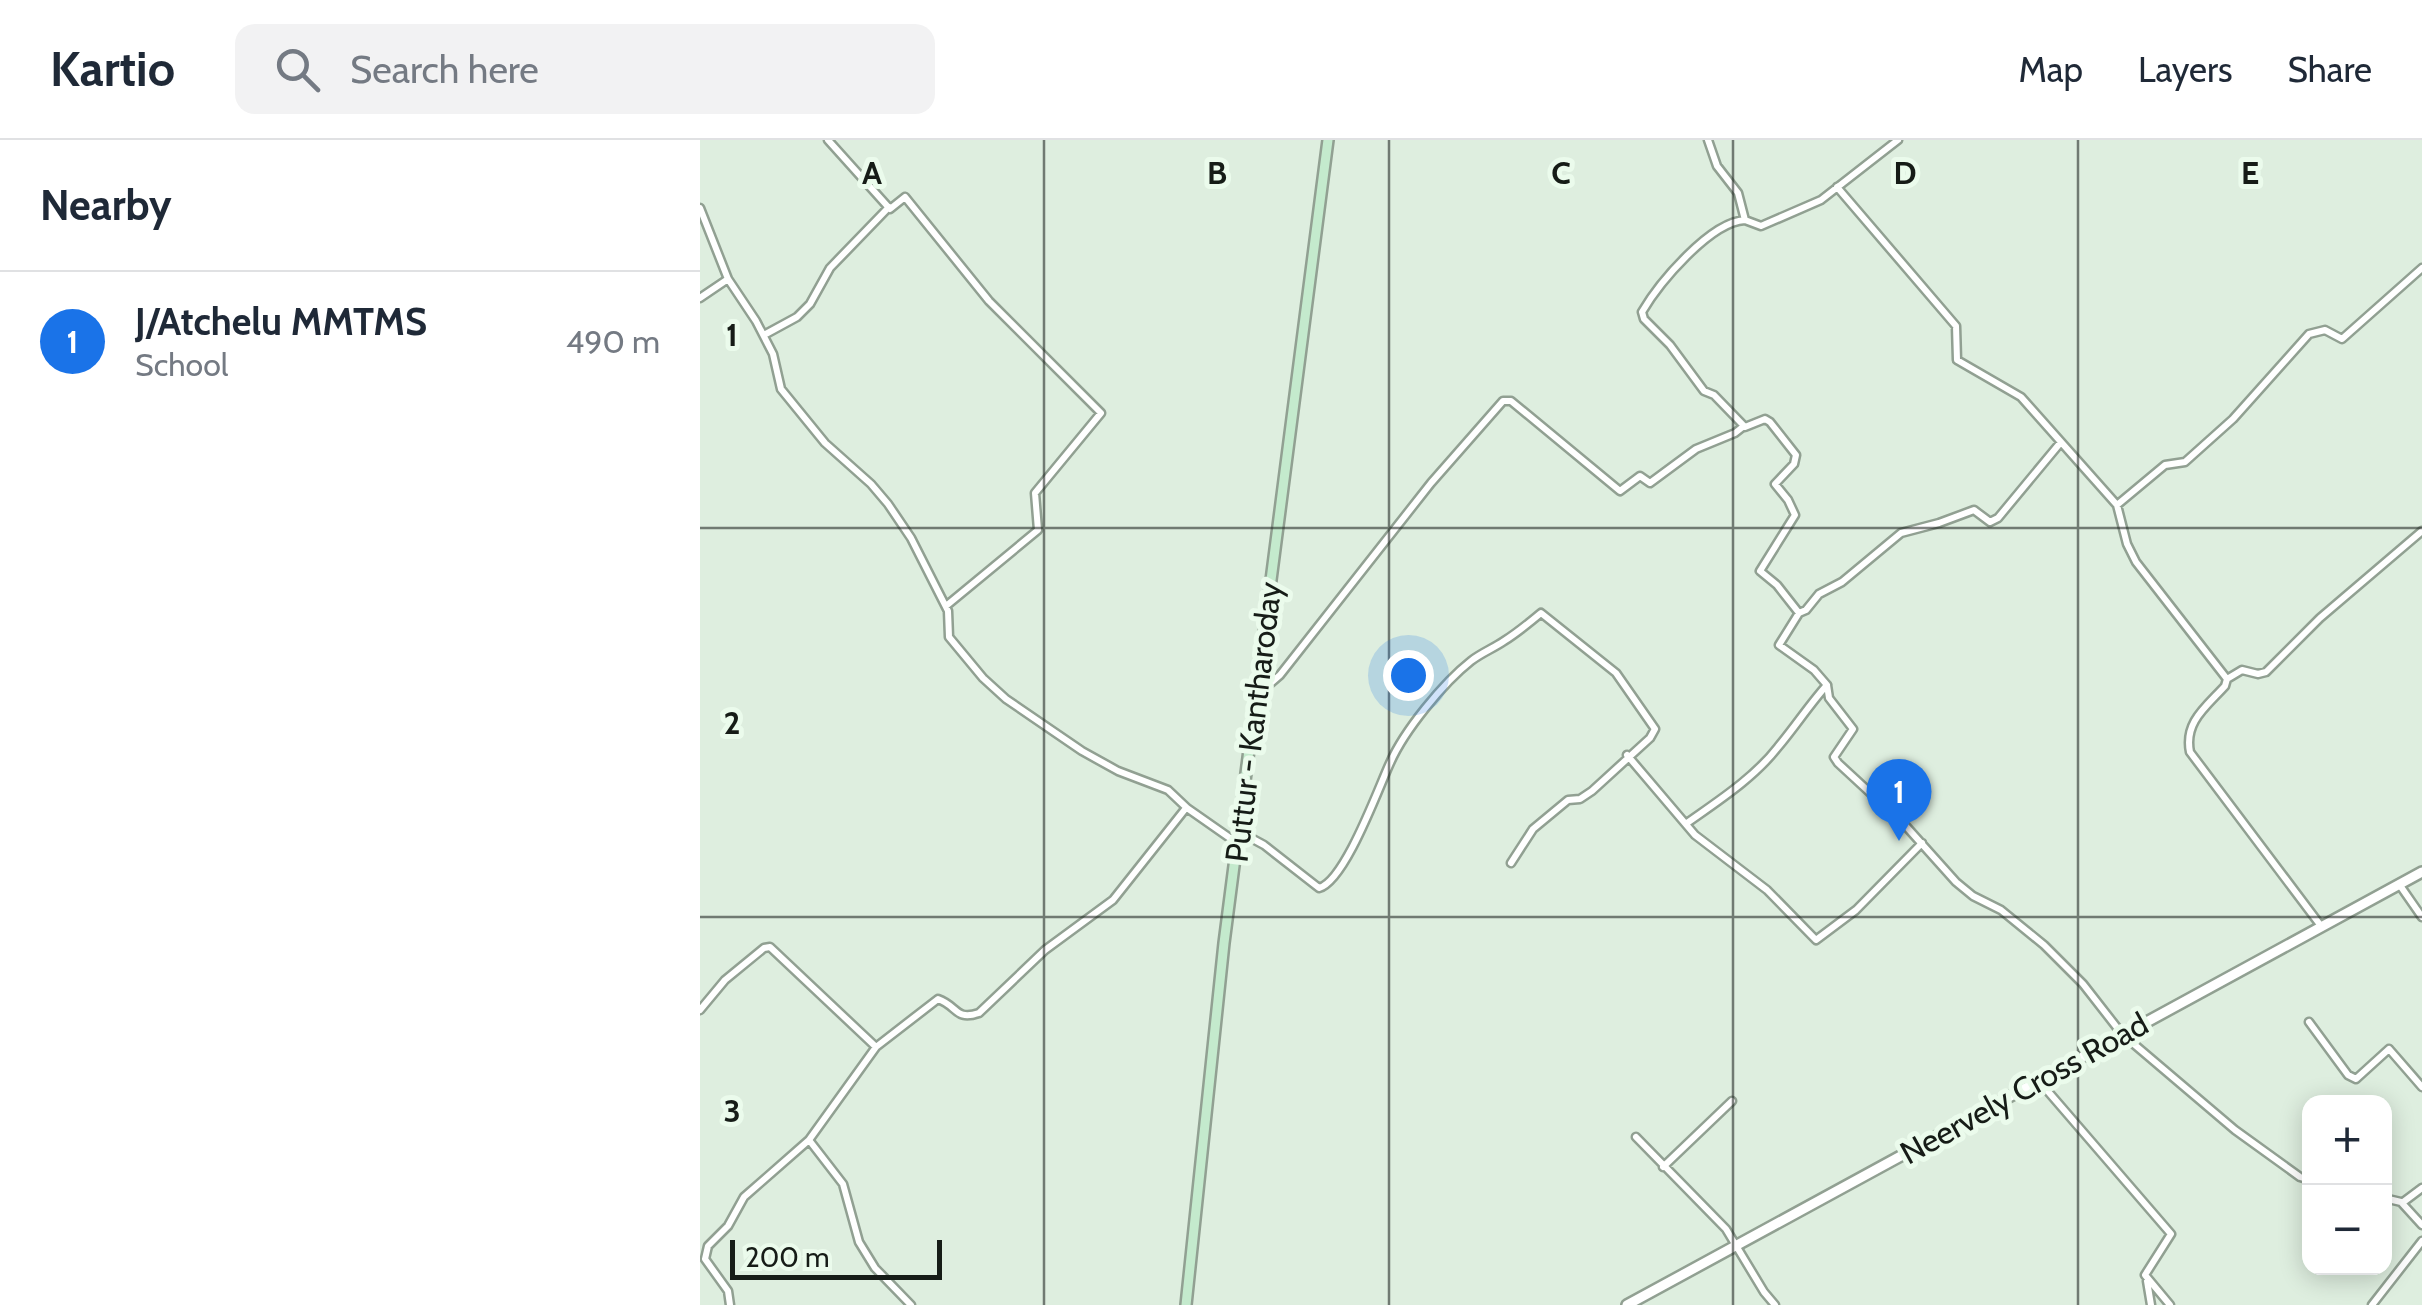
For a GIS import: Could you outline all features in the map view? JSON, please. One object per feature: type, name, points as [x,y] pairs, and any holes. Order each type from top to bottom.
[{"type":"main road","name":"Puttur - Kantharoday","points":[[1186,1305],[1238,837],[1328,140]]},
{"type":"street","points":[[828,140],[889,208]]},
{"type":"street","points":[[1708,140],[1717,166],[1738,193],[1745,220]]},
{"type":"street","points":[[1799,613],[1760,572],[1795,515],[1775,484],[1794,464],[1796,454],[1770,422],[1764,419],[1748,428],[1714,395],[1704,391],[1642,312],[1706,236],[1722,225],[1745,220],[1761,226],[1821,200],[1898,140]]},
{"type":"street","points":[[1837,187],[1956,326],[1957,360],[2021,397],[2116,505],[2136,562],[2227,679]]},
{"type":"street","points":[[764,335],[810,304],[830,268],[906,196],[988,301],[1100,414],[1035,492],[1038,530],[946,606]]},
{"type":"street","points":[[700,208],[728,279],[764,335],[781,389],[825,444],[888,504],[911,538],[946,606],[949,637],[982,678],[1006,699],[1118,771],[1168,790],[1186,808],[1238,837],[1264,845],[1319,888],[1326,886],[1340,869],[1380,792],[1390,762],[1426,708],[1470,661],[1507,640],[1541,613],[1616,672],[1655,729],[1592,790],[1568,800],[1533,829],[1511,863]]},
{"type":"street","points":[[2116,505],[2165,465],[2185,462],[2234,419],[2308,334],[2325,330],[2342,339],[2422,268]]},
{"type":"street","points":[[700,298],[728,279]]},
{"type":"street","points":[[1256,696],[1280,674],[1432,482],[1503,400],[1511,402],[1620,491],[1640,476],[1650,483],[1696,449],[1744,426]]},
{"type":"street","points":[[2061,442],[1998,518],[1990,522],[1968,510],[1939,523],[1901,532],[1842,582],[1819,594],[1799,613],[1779,645],[1814,670],[1827,685],[1829,698],[1854,730],[1838,748],[1834,757],[1838,763],[1964,889],[2001,910],[2044,945],[2083,984],[2122,1034],[2236,1130],[2302,1178]]},
{"type":"street","points":[[2321,926],[2190,752],[2187,736],[2192,723],[2227,679],[2242,670],[2266,672],[2320,618],[2422,531]]},
{"type":"street","points":[[1687,824],[1727,795],[1777,750],[1827,685]]},
{"type":"street","points":[[1627,755],[1695,835],[1766,890],[1816,940],[1856,910],[1922,843]]},
{"type":"street","points":[[730,1305],[728,1291],[705,1253],[728,1226],[744,1197],[809,1140],[876,1046],[938,999],[960,1015],[967,1017],[979,1012],[1044,951],[1113,900],[1186,808]]},
{"type":"street","name":"Neervely Cross Road","points":[[1627,1305],[2422,872]]},
{"type":"street","points":[[2399,884],[2422,918]]},
{"type":"street","points":[[700,1010],[726,980],[770,947],[876,1046]]},
{"type":"street","points":[[2309,1022],[2348,1076],[2356,1079],[2388,1049],[2422,1087]]},
{"type":"street","points":[[2038,1080],[2171,1234],[2145,1275],[2151,1305]]},
{"type":"street","points":[[1663,1168],[1732,1101]]},
{"type":"street","points":[[1636,1137],[1726,1229],[1775,1305]]},
{"type":"street","points":[[809,1140],[843,1184],[860,1242],[875,1268],[911,1305]]},
{"type":"street","points":[[2402,1204],[2422,1188]]},
{"type":"street","points":[[2392,1201],[2402,1204],[2422,1225]]},
{"type":"street","points":[[2372,1305],[2422,1241]]},
{"type":"street","points":[[2145,1275],[2170,1305]]},
{"type":"place","name":"J/Atchelu MMTMS","points":[[1899,841]]}]
